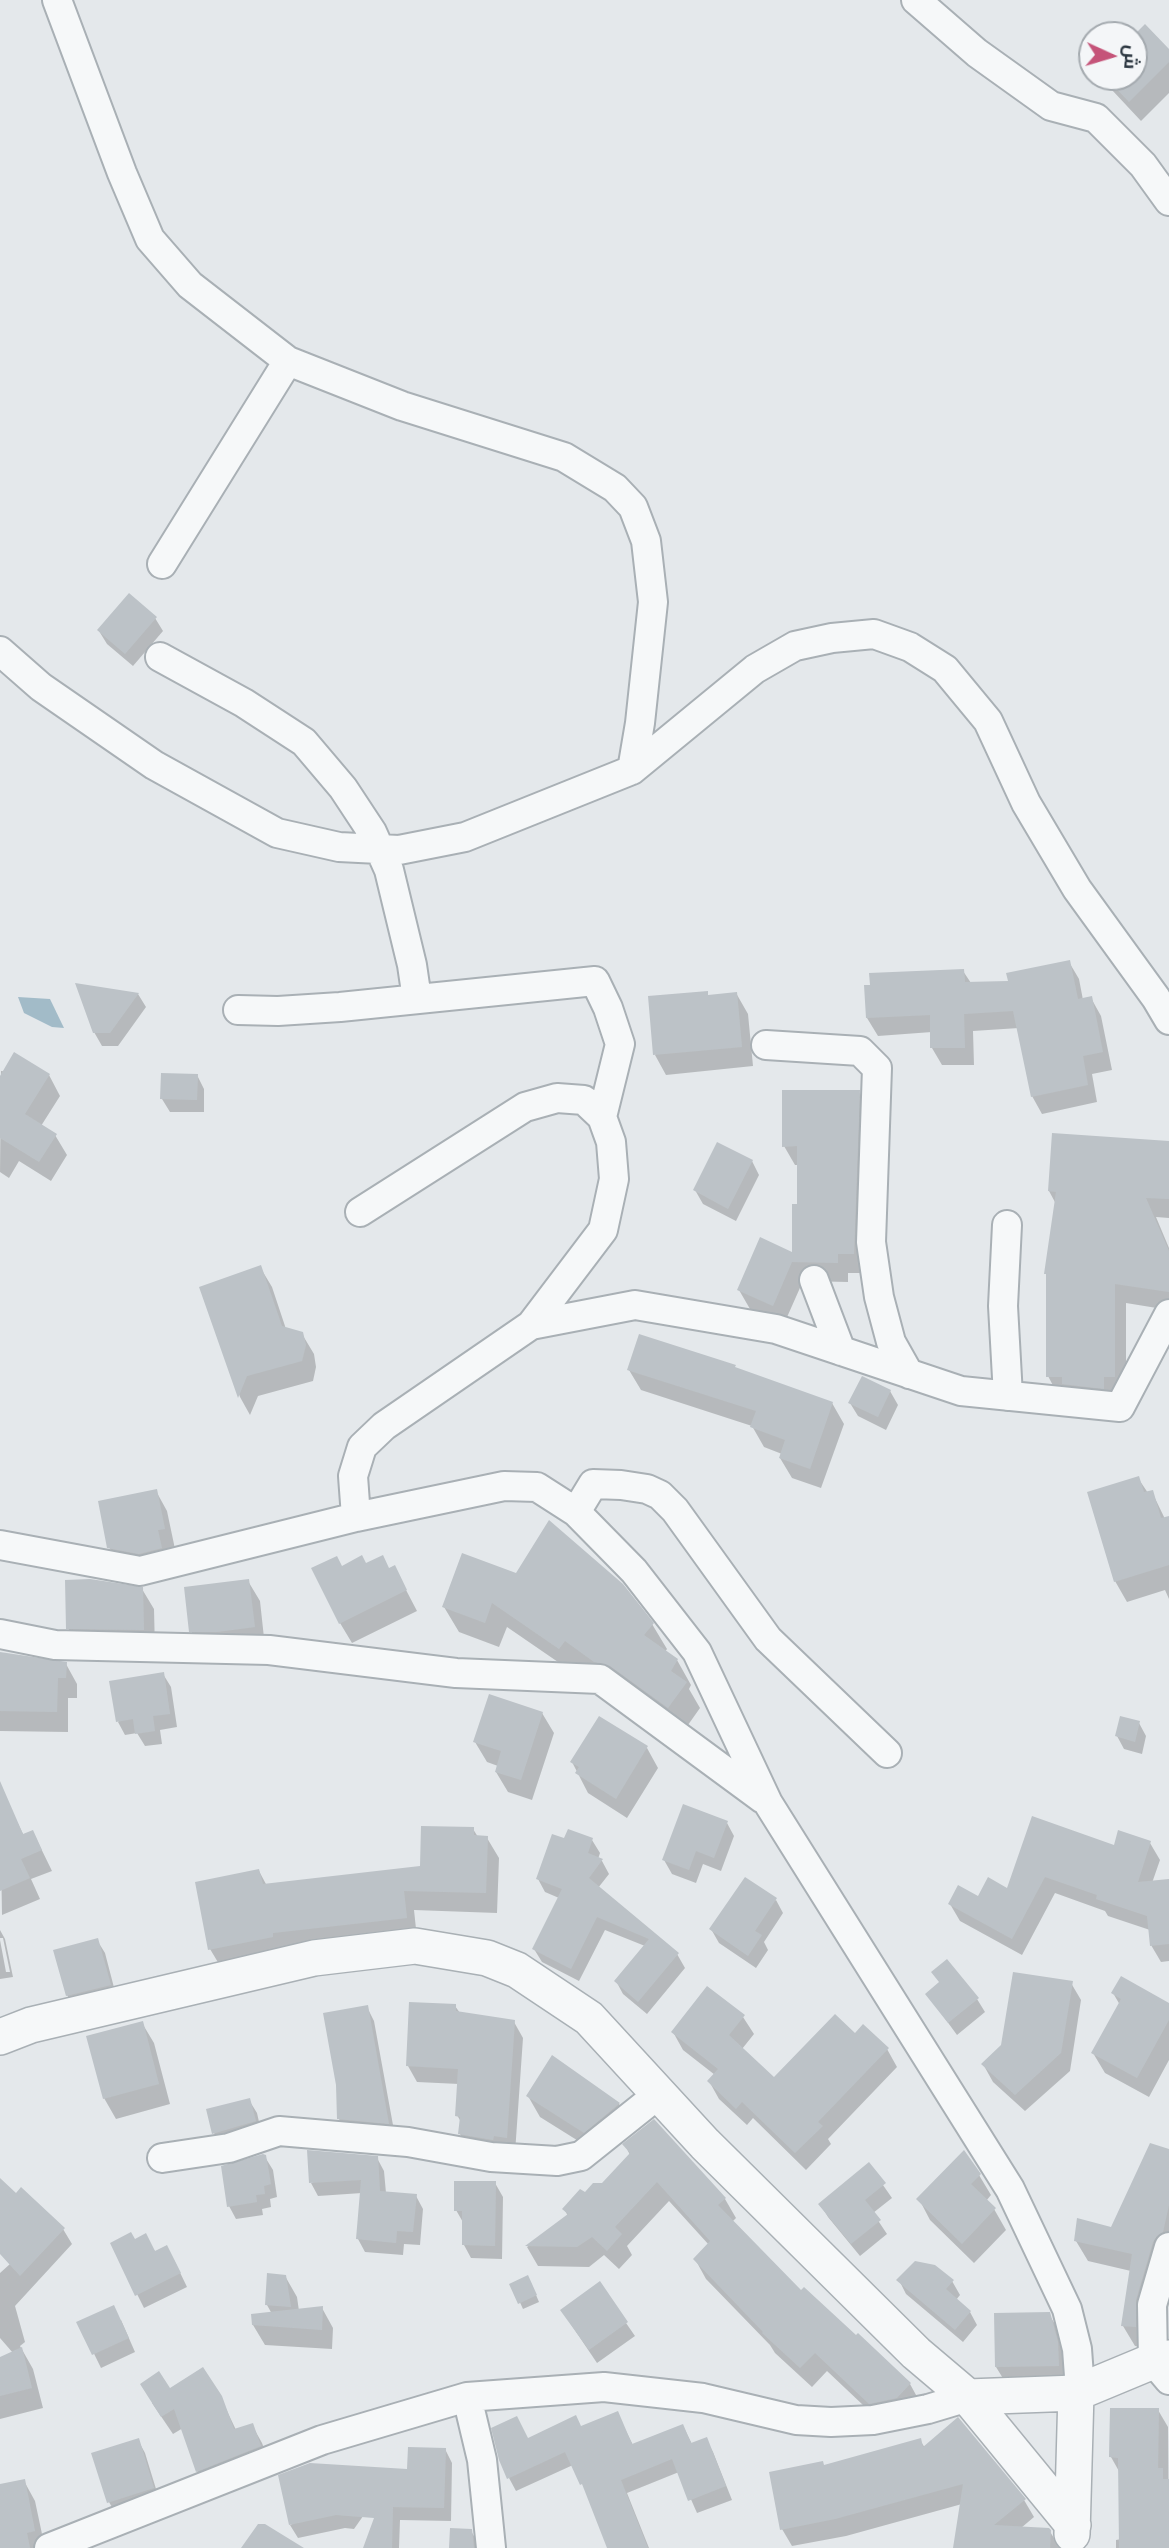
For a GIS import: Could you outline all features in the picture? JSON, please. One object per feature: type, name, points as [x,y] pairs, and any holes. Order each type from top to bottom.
[{"type":"street","points":[[57,0],[122,173],[150,239],[190,285],[288,361],[402,406],[564,457],[615,488],[633,507],[646,541],[653,602],[640,723],[632,770]]},
{"type":"street","points":[[916,0],[977,53],[1051,106],[1096,118],[1143,165],[1169,201]]},
{"type":"street","points":[[162,565],[288,361]]},
{"type":"street","points":[[0,651],[41,687],[154,765],[277,833],[339,847],[399,850],[465,837],[632,770],[755,669],[795,646],[832,638],[874,634],[910,647],[945,669],[988,721],[1027,803],[1077,889],[1169,1020]]},
{"type":"street","points":[[160,657],[244,703],[304,742],[343,788],[372,832],[389,870],[412,965],[417,999]]},
{"type":"street","points":[[239,1010],[278,1011],[595,981],[621,1044],[602,1117]]},
{"type":"street","points":[[766,1045],[860,1051],[877,1068],[871,1242],[891,1342],[909,1374]]},
{"type":"street","points":[[356,1517],[353,1476],[362,1447],[384,1426],[531,1325],[603,1230],[614,1179],[611,1142],[602,1117],[584,1100],[557,1098],[525,1107],[360,1212]]},
{"type":"street","points":[[1007,1225],[1003,1306],[1008,1396]]},
{"type":"street","points":[[814,1280],[841,1351]]},
{"type":"street","points":[[531,1325],[635,1305],[776,1329],[961,1391],[1120,1406],[1169,1314]]},
{"type":"street","points":[[576,1512],[593,1484],[647,1489],[660,1495],[675,1510],[768,1639],[887,1753]]},
{"type":"street","points":[[0,1545],[140,1571],[356,1517],[504,1486],[537,1487],[576,1512],[634,1571],[697,1652],[768,1803],[1010,2189],[1067,2309],[1077,2349],[1079,2376],[1076,2393],[1072,2537]]},
{"type":"street","points":[[0,1634],[55,1645],[269,1650],[456,1672],[600,1679],[768,1803]]},
{"type":"street","points":[[10,2029],[314,1958],[415,1946],[487,1958],[517,1970],[589,2018],[705,2144],[897,2334],[968,2397],[1072,2537]]},
{"type":"street","points":[[162,2158],[229,2148],[279,2131],[408,2142],[491,2157],[557,2161],[581,2155],[660,2093]]},
{"type":"street","points":[[49,2548],[322,2440],[467,2397],[604,2387],[703,2398],[796,2420],[831,2422],[873,2420],[928,2409],[968,2397],[1076,2393],[1164,2367],[1152,2305],[1169,2246]]},
{"type":"street","points":[[467,2397],[482,2460],[491,2548]]},
{"type":"water","points":[[18,997],[50,999],[64,1028],[52,1027],[24,1013]]},
{"type":"building","points":[[1148,27],[1169,49],[1169,62],[1148,83]]},
{"type":"building","points":[[1118,91],[1140,91],[1129,102]]},
{"type":"building","points":[[129,593],[157,617],[125,654],[97,630]]},
{"type":"building","points":[[1070,960],[1078,999],[1092,996],[1103,1052],[1083,1056],[1088,1085],[1031,1097],[1013,1011],[964,1014],[965,1048],[930,1048],[930,1015],[866,1018],[864,985],[870,985],[869,973],[964,969],[965,982],[1008,981],[1006,973]]},
{"type":"building","points":[[75,983],[139,993],[110,1033],[93,1033]]},
{"type":"building","points":[[708,991],[708,995],[737,992],[742,1047],[653,1055],[648,996]]},
{"type":"building","points":[[14,1052],[50,1074],[25,1114],[57,1134],[39,1162],[0,1138],[0,1076]]},
{"type":"building","points":[[161,1073],[198,1074],[197,1100],[160,1099]]},
{"type":"building","points":[[782,1090],[860,1090],[854,1254],[838,1254],[838,1263],[792,1262],[773,1306],[737,1290],[760,1237],[792,1252],[792,1204],[797,1204],[797,1146],[782,1147]]},
{"type":"building","points":[[1052,1133],[1169,1141],[1169,1199],[1146,1198],[1169,1251],[1169,1292],[1115,1284],[1115,1377],[1104,1377],[1104,1389],[1062,1384],[1062,1377],[1046,1377],[1044,1274],[1056,1192],[1048,1191]]},
{"type":"building","points":[[717,1142],[753,1160],[728,1209],[693,1190]]},
{"type":"building","points":[[261,1265],[282,1326],[303,1332],[306,1345],[302,1361],[247,1376],[238,1398],[199,1287]]},
{"type":"building","points":[[639,1334],[736,1365],[735,1367],[833,1402],[810,1469],[779,1458],[785,1440],[750,1427],[756,1411],[627,1370]]},
{"type":"building","points":[[862,1376],[891,1390],[878,1417],[848,1403]]},
{"type":"building","points":[[1139,1476],[1144,1492],[1153,1490],[1161,1518],[1169,1516],[1169,1565],[1114,1582],[1087,1492]]},
{"type":"building","points":[[157,1489],[165,1529],[158,1530],[162,1548],[139,1554],[107,1548],[98,1501]]},
{"type":"building","points":[[549,1520],[623,1584],[654,1623],[644,1635],[678,1659],[671,1671],[687,1682],[668,1708],[610,1666],[594,1662],[565,1641],[559,1649],[492,1603],[485,1623],[442,1607],[462,1553],[516,1573]]},
{"type":"building","points":[[362,1555],[366,1563],[383,1555],[389,1568],[395,1565],[407,1590],[339,1624],[311,1568],[337,1556],[342,1566]]},
{"type":"building","points":[[90,1579],[143,1587],[144,1630],[66,1629],[65,1580]]},
{"type":"building","points":[[249,1579],[255,1627],[217,1632],[189,1632],[184,1587]]},
{"type":"building","points":[[0,1652],[67,1662],[66,1678],[58,1678],[57,1712],[0,1711]]},
{"type":"building","points":[[164,1672],[170,1714],[153,1716],[155,1731],[135,1734],[133,1719],[116,1722],[109,1681]]},
{"type":"building","points":[[489,1694],[543,1712],[521,1780],[495,1772],[501,1751],[473,1742]]},
{"type":"building","points":[[599,1716],[648,1746],[616,1799],[575,1773],[579,1767],[570,1762]]},
{"type":"building","points":[[1120,1716],[1140,1721],[1135,1742],[1115,1736]]},
{"type":"building","points":[[0,1781],[23,1834],[33,1830],[42,1850],[21,1859],[30,1878],[0,1891]]},
{"type":"building","points":[[683,1804],[728,1821],[714,1858],[696,1851],[689,1870],[662,1860]]},
{"type":"building","points":[[1032,1816],[1114,1845],[1118,1830],[1151,1841],[1138,1882],[1169,1879],[1169,1944],[1150,1946],[1147,1916],[1096,1899],[1097,1895],[1045,1877],[1012,1939],[948,1904],[958,1885],[978,1896],[988,1877],[1007,1888]]},
{"type":"building","points":[[421,1826],[474,1827],[474,1835],[488,1836],[486,1893],[404,1891],[407,1918],[273,1933],[273,1937],[208,1950],[195,1882],[259,1869],[263,1884],[420,1866]]},
{"type":"building","points":[[568,1829],[593,1838],[588,1853],[603,1859],[589,1878],[679,1953],[638,2002],[614,1981],[649,1939],[597,1917],[571,1969],[532,1949],[562,1889],[536,1879],[552,1834],[564,1838]]},
{"type":"building","points":[[745,1877],[777,1898],[755,1931],[762,1935],[748,1956],[709,1929]]},
{"type":"building","points":[[98,1938],[111,1985],[66,1996],[53,1950]]},
{"type":"building","points":[[947,1959],[979,1998],[948,2023],[925,1994],[939,1982],[931,1972]]},
{"type":"building","points":[[1013,1972],[1073,1981],[1061,2053],[1015,2095],[981,2064],[1001,2045]]},
{"type":"building","points":[[1121,1976],[1169,2003],[1169,2020],[1137,2078],[1091,2053],[1121,1999],[1111,1993]]},
{"type":"building","points":[[707,1986],[745,2015],[729,2035],[774,2077],[835,2014],[855,2033],[863,2024],[889,2048],[818,2122],[823,2126],[795,2153],[742,2102],[736,2109],[707,2081],[718,2069],[671,2032]]},
{"type":"building","points":[[409,2002],[456,2004],[456,2011],[515,2020],[507,2138],[494,2136],[493,2140],[458,2134],[460,2117],[455,2116],[458,2069],[406,2066]]},
{"type":"building","points":[[368,2005],[389,2124],[337,2119],[336,2085],[323,2013]]},
{"type":"building","points":[[143,2021],[159,2084],[103,2099],[86,2036]]},
{"type":"building","points":[[552,2055],[620,2103],[584,2133],[526,2096]]},
{"type":"building","points":[[250,2098],[256,2121],[212,2134],[206,2109]]},
{"type":"building","points":[[654,2119],[726,2198],[718,2205],[801,2290],[804,2287],[911,2383],[897,2398],[869,2404],[815,2353],[800,2368],[762,2333],[693,2259],[710,2241],[657,2182],[615,2227],[622,2234],[607,2251],[592,2237],[577,2247],[525,2246],[568,2214],[562,2209],[580,2189],[585,2192],[593,2183],[602,2183],[630,2153],[622,2144]]},
{"type":"building","points":[[1150,2143],[1169,2149],[1169,2205],[1163,2232],[1153,2242],[1136,2300],[1136,2327],[1121,2326],[1132,2254],[1074,2241],[1077,2218],[1111,2227]]},
{"type":"building","points":[[307,2150],[378,2156],[380,2191],[417,2194],[413,2232],[397,2231],[396,2243],[356,2239],[361,2180],[309,2183]]},
{"type":"building","points":[[964,2150],[981,2174],[971,2184],[996,2208],[962,2244],[916,2199]]},
{"type":"building","points":[[266,2155],[271,2184],[264,2186],[265,2194],[256,2195],[257,2202],[227,2207],[221,2166]]},
{"type":"building","points":[[869,2162],[886,2183],[865,2200],[881,2220],[851,2244],[818,2204]]},
{"type":"building","points":[[0,2178],[16,2193],[21,2187],[65,2228],[20,2276],[0,2254]]},
{"type":"building","points":[[454,2181],[496,2181],[495,2246],[462,2245],[462,2211],[454,2211]]},
{"type":"building","points":[[131,2232],[135,2239],[146,2233],[155,2251],[167,2245],[181,2273],[135,2296],[110,2243]]},
{"type":"building","points":[[915,2261],[935,2265],[954,2280],[946,2289],[971,2311],[955,2330],[896,2280]]},
{"type":"building","points":[[267,2273],[286,2275],[291,2307],[265,2305]]},
{"type":"building","points":[[528,2275],[537,2295],[518,2304],[509,2284]]},
{"type":"building","points":[[600,2281],[628,2322],[589,2350],[560,2310]]},
{"type":"building","points":[[114,2305],[129,2338],[92,2355],[76,2322]]},
{"type":"building","points":[[323,2306],[322,2330],[252,2325],[251,2314]]},
{"type":"building","points":[[1050,2312],[1058,2342],[1059,2366],[995,2367],[994,2313]]},
{"type":"building","points":[[22,2347],[32,2388],[0,2396],[0,2357]]},
{"type":"building","points":[[203,2367],[222,2396],[234,2429],[253,2423],[261,2446],[196,2472],[174,2409],[161,2417],[140,2384],[159,2371],[170,2388]]},
{"type":"building","points":[[1110,2408],[1159,2408],[1158,2468],[1163,2468],[1163,2479],[1169,2479],[1169,2548],[1119,2548],[1118,2458],[1109,2457]]},
{"type":"building","points":[[618,2411],[632,2444],[683,2424],[691,2443],[707,2437],[726,2486],[688,2501],[672,2459],[621,2480],[648,2548],[607,2548],[582,2484],[580,2485],[565,2452],[507,2479],[491,2428],[517,2416],[528,2438],[576,2415],[581,2426]]},
{"type":"building","points":[[958,2417],[1026,2499],[994,2525],[1049,2528],[1050,2548],[953,2548],[963,2484],[835,2519],[780,2530],[769,2472],[823,2461],[824,2465],[921,2438],[923,2447]]},
{"type":"building","points":[[139,2438],[154,2488],[107,2503],[91,2453]]},
{"type":"building","points":[[408,2447],[446,2448],[444,2508],[393,2507],[392,2548],[363,2548],[374,2518],[336,2515],[289,2525],[278,2475],[310,2463],[407,2469]]},
{"type":"building","points":[[25,2479],[35,2531],[27,2533],[30,2548],[0,2548],[0,2484]]},
{"type":"building","points":[[258,2524],[265,2524],[304,2548],[241,2548]]},
{"type":"building","points":[[450,2528],[472,2529],[474,2548],[449,2548]]}]
